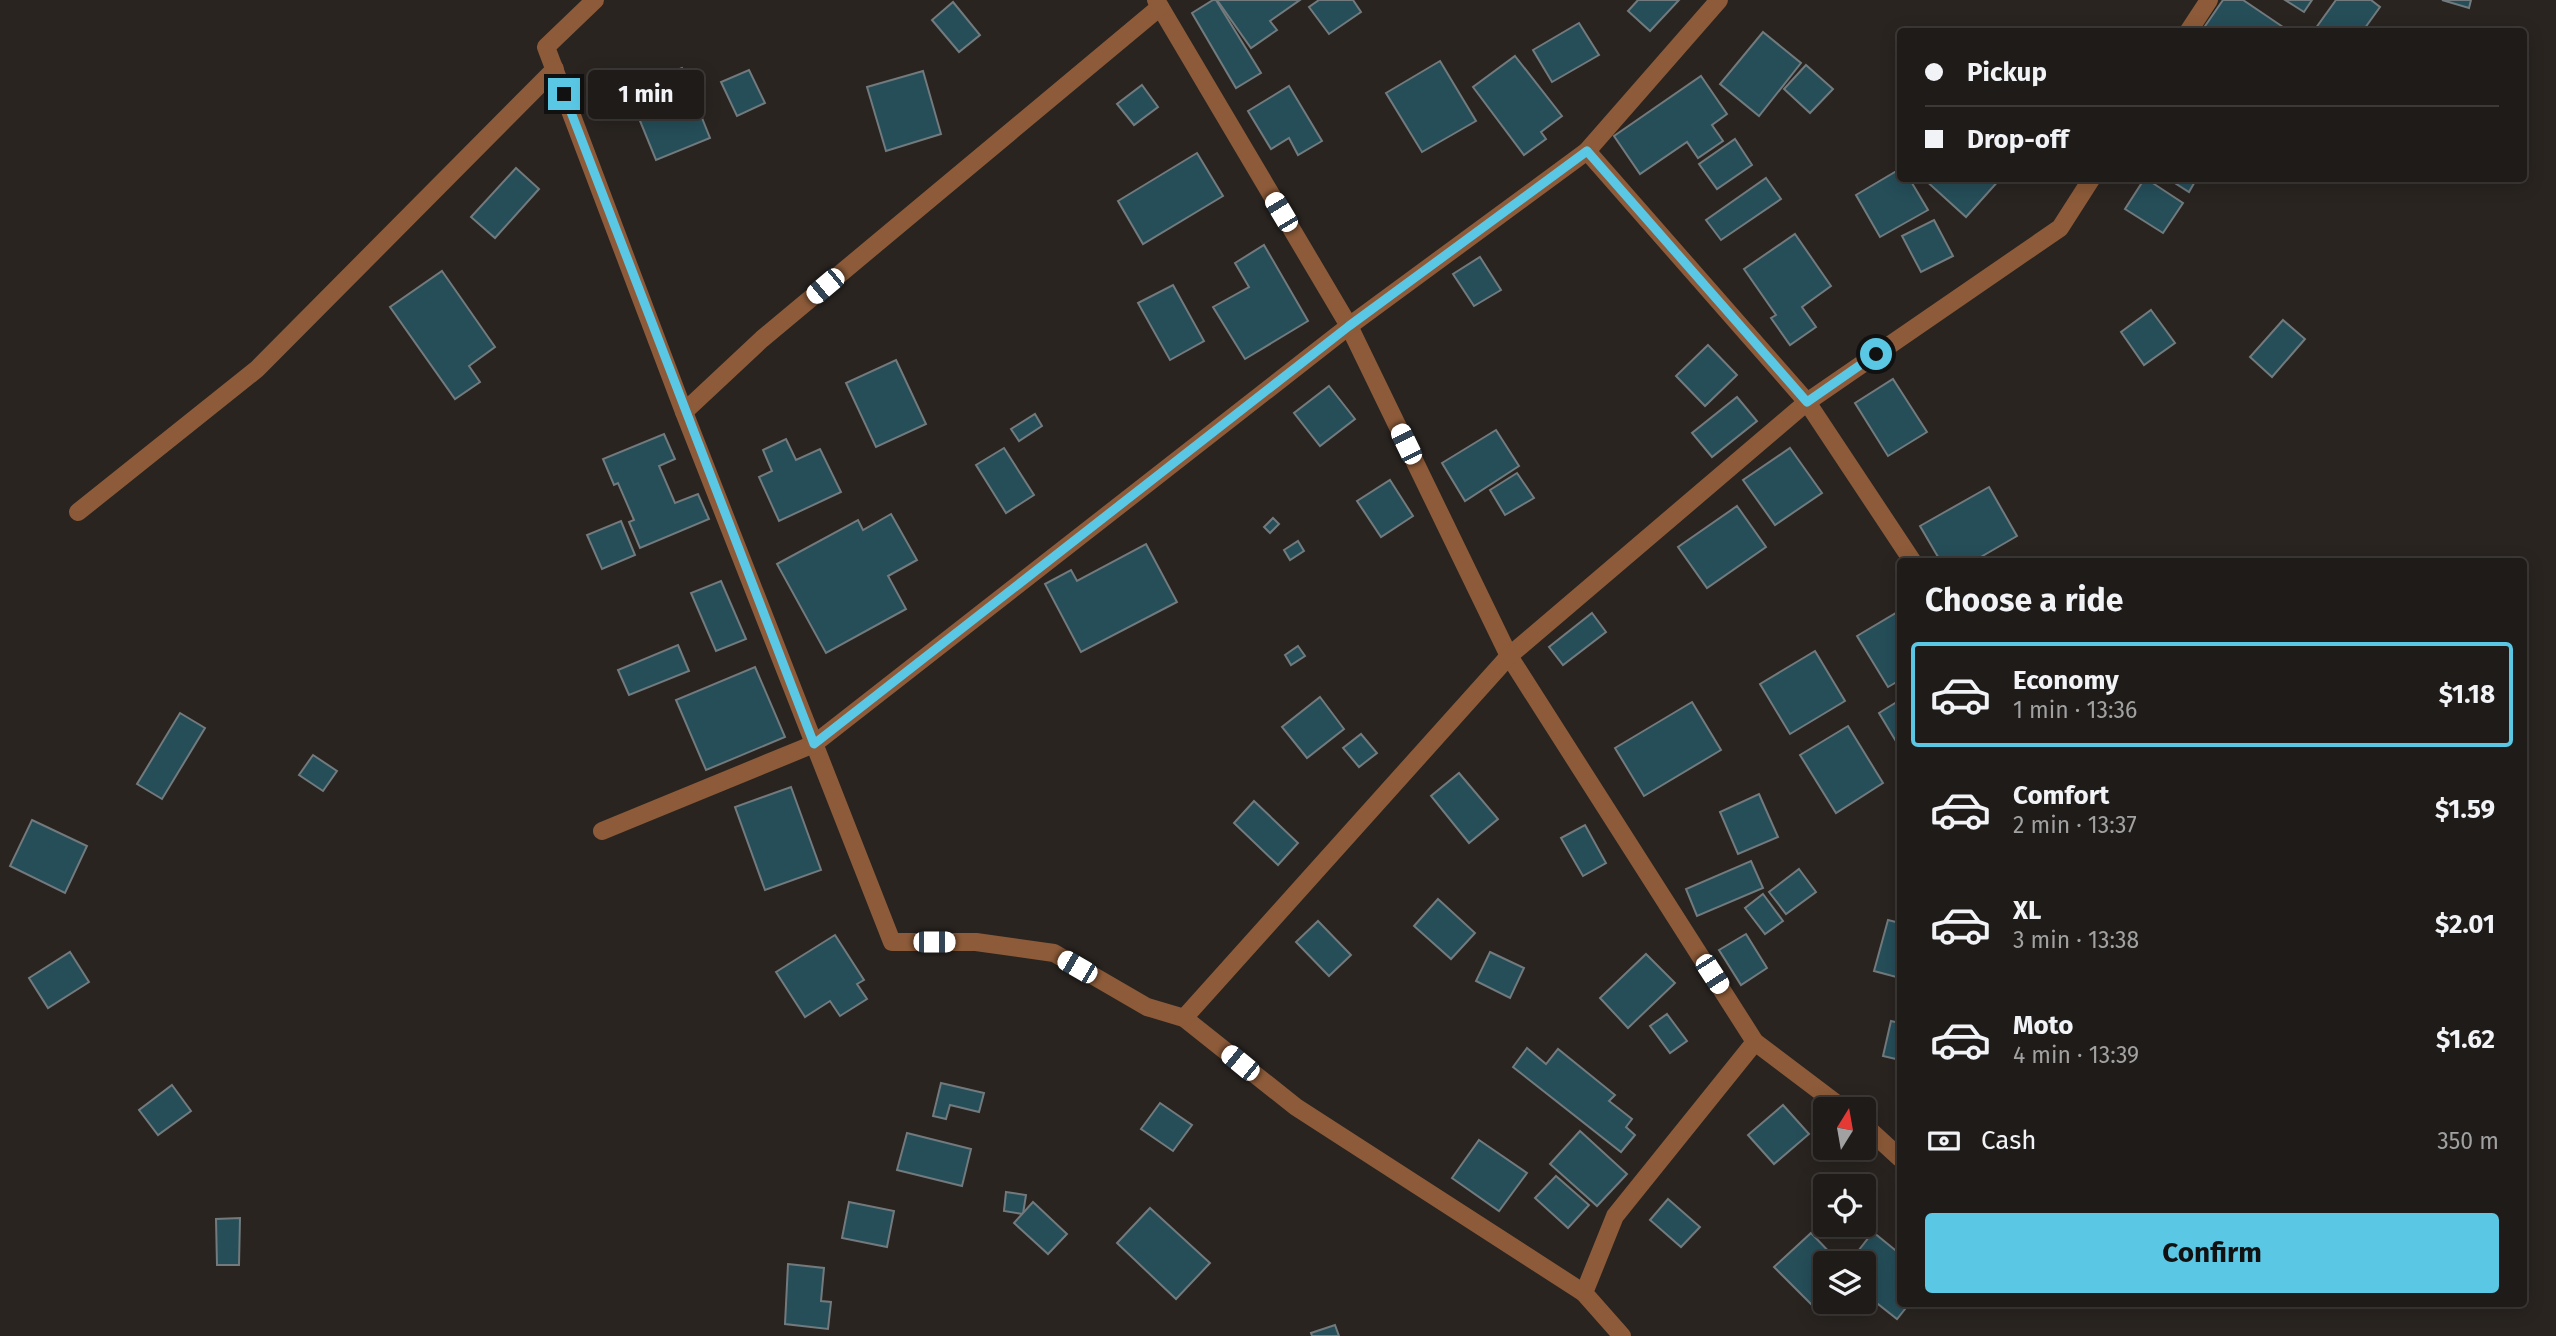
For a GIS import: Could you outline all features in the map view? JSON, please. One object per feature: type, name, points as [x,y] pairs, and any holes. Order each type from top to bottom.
[{"type":"street","points":[[595,0],[546,47],[684,412],[892,943],[976,942],[1054,953],[1147,1007],[1184,1018],[1296,1107],[1584,1293],[1622,1336]]},
{"type":"street","points":[[602,831],[814,744],[1349,326],[1587,151],[1719,0]]},
{"type":"street","points":[[2192,28],[2209,0]]},
{"type":"street","points":[[684,412],[762,339],[1158,3],[1349,326],[1509,656],[1755,1042],[1828,1097]]},
{"type":"street","points":[[78,512],[257,369],[555,69]]},
{"type":"street","points":[[1587,151],[1807,402],[1910,558]]},
{"type":"street","points":[[1184,1018],[1509,656],[1807,402],[2060,228],[2089,182]]},
{"type":"street","points":[[1584,1293],[1615,1216],[1755,1042]]},
{"type":"street","points":[[1876,1136],[1897,1155]]},
{"type":"building","points":[[1216,0],[1261,73],[1236,88],[1192,13]]},
{"type":"building","points":[[1217,0],[1300,0],[1270,21],[1277,30],[1251,48]]},
{"type":"building","points":[[1319,0],[1353,0],[1361,12],[1329,34],[1309,7]]},
{"type":"building","points":[[1638,0],[1679,0],[1650,31],[1628,11]]},
{"type":"building","points":[[2223,0],[2243,0],[2285,28],[2204,28]]},
{"type":"building","points":[[2285,0],[2312,0],[2304,12]]},
{"type":"building","points":[[2336,0],[2371,0],[2380,7],[2365,28],[2316,28]]},
{"type":"building","points":[[2442,0],[2471,0],[2469,8]]},
{"type":"building","points":[[953,2],[980,35],[959,52],[932,20]]},
{"type":"building","points":[[1579,23],[1599,55],[1552,82],[1533,50]]},
{"type":"building","points":[[1763,32],[1801,63],[1759,116],[1720,84]]},
{"type":"building","points":[[1515,56],[1562,116],[1541,132],[1546,139],[1524,155],[1473,87]]},
{"type":"building","points":[[1440,61],[1476,121],[1422,152],[1386,93]]},
{"type":"building","points":[[1806,65],[1833,89],[1810,113],[1784,89]]},
{"type":"building","points":[[682,68],[710,138],[656,160],[627,89]]},
{"type":"building","points":[[749,70],[765,103],[737,116],[721,82]]},
{"type":"building","points":[[923,71],[941,134],[886,151],[867,87]]},
{"type":"building","points":[[1701,76],[1727,114],[1712,125],[1723,141],[1698,158],[1687,142],[1640,174],[1614,136]]},
{"type":"building","points":[[1142,85],[1158,107],[1134,125],[1117,104]]},
{"type":"building","points":[[1289,86],[1322,141],[1298,155],[1289,138],[1271,149],[1248,111]]},
{"type":"building","points":[[1735,139],[1752,165],[1717,189],[1699,164]]},
{"type":"building","points":[[1197,153],[1223,196],[1143,244],[1118,201]]},
{"type":"building","points":[[516,168],[539,189],[495,238],[471,217]]},
{"type":"building","points":[[1897,171],[1897,182],[1911,182],[1928,210],[1880,237],[1856,195]]},
{"type":"building","points":[[1766,178],[1781,199],[1721,240],[1706,220]]},
{"type":"building","points":[[1927,182],[1997,182],[1966,217]]},
{"type":"building","points":[[2142,182],[2151,182],[2183,203],[2163,233],[2125,209]]},
{"type":"building","points":[[2173,182],[2195,182],[2189,192]]},
{"type":"building","points":[[1934,220],[1953,256],[1921,272],[1902,236]]},
{"type":"building","points":[[1795,234],[1831,286],[1802,307],[1816,327],[1790,345],[1771,318],[1776,315],[1744,269]]},
{"type":"building","points":[[1264,245],[1308,321],[1245,359],[1213,307],[1249,287],[1235,263]]},
{"type":"building","points":[[1480,257],[1501,290],[1474,306],[1453,274]]},
{"type":"building","points":[[442,271],[495,347],[469,366],[480,382],[455,399],[390,307]]},
{"type":"building","points":[[1173,285],[1204,341],[1170,360],[1138,303]]},
{"type":"building","points":[[2151,310],[2175,343],[2144,365],[2121,332]]},
{"type":"building","points":[[2283,320],[2305,339],[2272,377],[2250,357]]},
{"type":"building","points":[[1708,345],[1737,375],[1705,406],[1676,376]]},
{"type":"building","points":[[896,360],[926,424],[876,447],[846,383]]},
{"type":"building","points":[[1893,379],[1927,432],[1888,456],[1855,403]]},
{"type":"building","points":[[1329,386],[1355,419],[1320,446],[1294,413]]},
{"type":"building","points":[[1737,397],[1757,421],[1712,457],[1692,433]]},
{"type":"building","points":[[1035,414],[1042,426],[1019,441],[1011,429]]},
{"type":"building","points":[[1496,430],[1519,466],[1465,501],[1442,463]]},
{"type":"building","points":[[664,434],[675,459],[659,466],[675,503],[698,494],[709,519],[640,548],[629,522],[634,520],[618,483],[614,485],[603,459]]},
{"type":"building","points":[[786,439],[796,460],[820,449],[841,492],[779,521],[759,477],[772,471],[763,450]]},
{"type":"building","points":[[1004,448],[1034,495],[1006,513],[976,465]]},
{"type":"building","points":[[1790,448],[1822,493],[1775,525],[1743,480]]},
{"type":"building","points":[[1517,473],[1534,498],[1505,515],[1490,490]]},
{"type":"building","points":[[1390,480],[1413,516],[1381,537],[1357,501]]},
{"type":"building","points":[[1989,487],[2017,536],[1979,558],[1939,558],[1920,526]]},
{"type":"building","points":[[1737,506],[1766,547],[1707,588],[1678,547]]},
{"type":"building","points":[[891,514],[917,560],[888,576],[906,609],[826,653],[777,564],[858,520],[863,530]]},
{"type":"building","points":[[1273,518],[1279,524],[1270,533],[1264,527]]},
{"type":"building","points":[[621,521],[635,555],[602,569],[587,535]]},
{"type":"building","points":[[1298,541],[1304,551],[1290,560],[1284,550]]},
{"type":"building","points":[[1146,544],[1177,602],[1081,652],[1045,584],[1071,570],[1077,581]]},
{"type":"building","points":[[721,581],[746,639],[716,651],[691,593]]},
{"type":"building","points":[[1592,613],[1606,632],[1563,665],[1549,647]]},
{"type":"building","points":[[1896,613],[1897,682],[1888,687],[1857,636]]},
{"type":"building","points":[[678,645],[689,671],[629,695],[618,670]]},
{"type":"building","points":[[1298,646],[1305,656],[1291,665],[1285,655]]},
{"type":"building","points":[[1815,651],[1845,701],[1790,734],[1760,684]]},
{"type":"building","points":[[755,667],[785,737],[706,770],[676,700]]},
{"type":"building","points":[[1320,697],[1344,729],[1307,758],[1282,727]]},
{"type":"building","points":[[1692,702],[1721,750],[1644,796],[1615,748]]},
{"type":"building","points":[[1897,702],[1897,743],[1879,713]]},
{"type":"building","points":[[180,713],[205,728],[162,799],[137,784]]},
{"type":"building","points":[[1848,726],[1883,783],[1836,813],[1800,755]]},
{"type":"building","points":[[1361,734],[1377,753],[1359,767],[1343,748]]},
{"type":"building","points":[[313,755],[337,771],[323,791],[299,775]]},
{"type":"building","points":[[1459,773],[1498,819],[1469,843],[1431,796]]},
{"type":"building","points":[[791,787],[821,870],[765,890],[735,807]]},
{"type":"building","points":[[1759,794],[1778,837],[1738,854],[1720,812]]},
{"type":"building","points":[[1254,801],[1298,843],[1278,865],[1234,823]]},
{"type":"building","points":[[32,820],[87,846],[65,893],[10,866]]},
{"type":"building","points":[[1585,825],[1606,863],[1583,876],[1561,838]]},
{"type":"building","points":[[1751,861],[1763,888],[1697,916],[1686,889]]},
{"type":"building","points":[[1799,869],[1816,892],[1786,914],[1769,892]]},
{"type":"building","points":[[1763,894],[1783,921],[1765,934],[1745,908]]},
{"type":"building","points":[[1438,899],[1475,933],[1451,959],[1414,926]]},
{"type":"building","points":[[1888,920],[1897,922],[1897,977],[1874,971]]},
{"type":"building","points":[[1318,921],[1351,955],[1329,976],[1296,942]]},
{"type":"building","points":[[1746,934],[1767,968],[1741,985],[1719,950]]},
{"type":"building","points":[[835,935],[864,980],[857,984],[867,999],[840,1016],[830,1001],[805,1017],[776,972]]},
{"type":"building","points":[[70,952],[89,982],[48,1008],[29,978]]},
{"type":"building","points":[[1490,952],[1524,968],[1510,998],[1476,981]]},
{"type":"building","points":[[1646,954],[1675,983],[1628,1028],[1600,998]]},
{"type":"building","points":[[1667,1014],[1687,1041],[1670,1053],[1650,1026]]},
{"type":"building","points":[[1891,1021],[1897,1022],[1897,1059],[1883,1056]]},
{"type":"building","points":[[1527,1048],[1546,1064],[1558,1049],[1615,1095],[1609,1101],[1632,1119],[1626,1127],[1635,1135],[1621,1152],[1513,1067]]},
{"type":"building","points":[[941,1083],[984,1093],[979,1112],[950,1105],[946,1119],[933,1116]]},
{"type":"building","points":[[172,1085],[191,1111],[158,1135],[139,1110]]},
{"type":"building","points":[[1160,1103],[1192,1125],[1173,1151],[1141,1129]]},
{"type":"building","points":[[1783,1105],[1809,1134],[1774,1164],[1748,1135]]},
{"type":"building","points":[[1580,1131],[1627,1174],[1597,1206],[1550,1164]]},
{"type":"building","points":[[907,1133],[971,1149],[962,1186],[897,1170]]},
{"type":"building","points":[[1479,1140],[1527,1173],[1499,1211],[1452,1178]]},
{"type":"building","points":[[1556,1176],[1589,1205],[1568,1228],[1535,1198]]},
{"type":"building","points":[[1006,1192],[1026,1195],[1023,1214],[1004,1211]]},
{"type":"building","points":[[1668,1199],[1700,1227],[1681,1247],[1650,1220]]},
{"type":"building","points":[[849,1202],[894,1211],[887,1247],[842,1238]]},
{"type":"building","points":[[1033,1202],[1067,1234],[1048,1254],[1014,1223]]},
{"type":"building","points":[[1150,1208],[1210,1263],[1176,1299],[1117,1243]]},
{"type":"building","points":[[240,1218],[239,1265],[217,1265],[216,1219]]},
{"type":"building","points":[[1811,1233],[1828,1251],[1813,1251],[1813,1306],[1774,1267]]},
{"type":"building","points":[[1876,1234],[1897,1252],[1897,1307],[1907,1307],[1897,1319],[1876,1302],[1876,1251],[1858,1251],[1869,1237],[1876,1237]]},
{"type":"building","points":[[788,1264],[824,1268],[821,1301],[831,1302],[828,1329],[785,1324]]},
{"type":"building","points":[[1335,1325],[1339,1336],[1312,1336],[1311,1333]]},
{"type":"route","points":[[564,94],[684,412],[814,744],[1349,326],[1587,151],[1807,402],[1876,354]]}]
